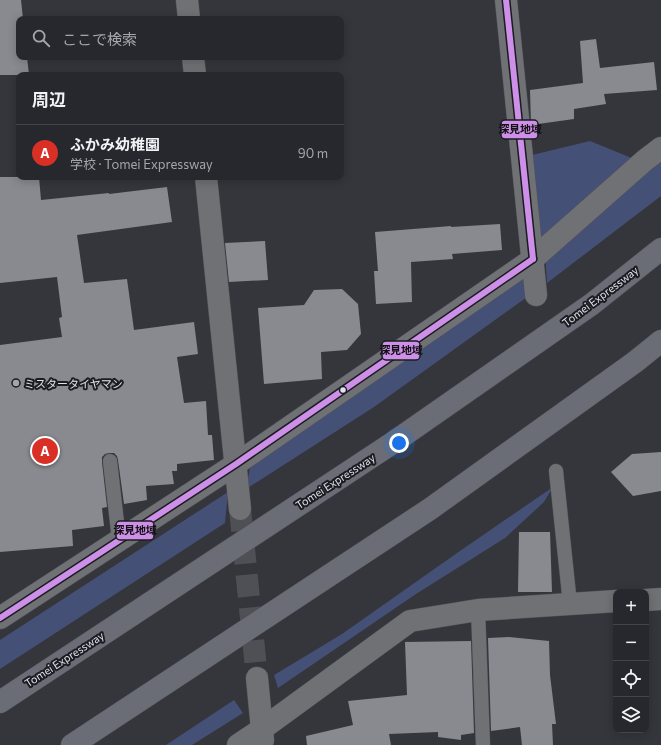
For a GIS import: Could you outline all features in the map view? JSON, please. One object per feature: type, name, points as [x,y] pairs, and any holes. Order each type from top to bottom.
[{"type":"highway","name":"Tomei Expressway","points":[[0,702],[394,442],[592,304],[661,249]]},
{"type":"highway","points":[[72,745],[430,509],[635,362],[661,341]]},
{"type":"street","points":[[187,0],[189,16]]},
{"type":"street","points":[[506,0],[536,295]]},
{"type":"street","points":[[193,60],[195,72]]},
{"type":"street","points":[[0,618],[236,464],[533,259],[661,148]]},
{"type":"street","points":[[206,180],[240,509]]},
{"type":"street","points":[[649,600],[661,599]]},
{"type":"street","points":[[238,745],[262,737],[410,621],[478,610],[613,601]]},
{"type":"street","points":[[257,678],[262,737]]},
{"type":"lane","points":[[110,461],[119,540]]},
{"type":"lane","points":[[556,471],[570,604]]},
{"type":"lane","points":[[478,610],[483,745]]},
{"type":"shaded area","points":[[590,141],[634,159],[533,259],[532,155]]},
{"type":"shaded area","points":[[661,162],[661,196],[547,283],[545,251]]},
{"type":"shaded area","points":[[524,271],[530,295],[374,407],[246,489],[251,462]]},
{"type":"shaded area","points":[[553,487],[544,502],[505,538],[416,594],[278,688],[274,675],[342,634]]},
{"type":"shaded area","points":[[228,492],[225,523],[0,669],[0,640]]},
{"type":"shaded area","points":[[234,700],[243,713],[192,745],[166,745]]},
{"type":"building","points":[[0,0],[21,0],[23,16],[16,16],[16,60],[27,60],[29,72],[16,72],[16,75],[0,75]]},
{"type":"building","points":[[596,39],[600,68],[654,62],[657,90],[604,94],[606,104],[574,109],[574,119],[531,125],[530,90],[583,83],[580,41]]},
{"type":"building","points":[[0,177],[16,177],[16,180],[39,180],[41,200],[167,187],[172,222],[77,235],[84,283],[127,279],[134,330],[194,322],[198,354],[177,357],[184,403],[206,401],[208,435],[212,435],[214,460],[177,464],[177,471],[172,471],[174,484],[146,486],[147,500],[124,504],[117,456],[114,453],[105,454],[102,457],[107,507],[102,508],[104,526],[72,530],[73,546],[0,552],[0,345],[62,337],[59,318],[62,317],[57,277],[0,283]]},
{"type":"building","points":[[500,224],[502,250],[452,254],[453,259],[411,262],[412,302],[376,304],[374,271],[378,271],[375,232]]},
{"type":"building","points":[[265,241],[268,280],[229,282],[225,243]]},
{"type":"building","points":[[342,289],[358,304],[361,334],[347,350],[321,352],[322,379],[264,384],[258,308],[304,305],[314,290]]},
{"type":"building","points":[[661,452],[661,491],[633,496],[611,472],[632,454]]},
{"type":"building","points":[[519,532],[550,532],[552,592],[518,592]]},
{"type":"building","points":[[509,637],[549,641],[550,675],[556,724],[552,724],[553,745],[522,745],[520,727],[491,731],[488,638]]},
{"type":"building","points":[[471,641],[474,733],[461,735],[461,740],[438,737],[438,732],[389,734],[391,745],[307,745],[306,736],[353,725],[348,701],[407,695],[405,642]]},
{"type":"tunnel","points":[[240,509],[257,678]]},
{"type":"transit line","name":"深見地域","points":[[506,0],[533,259]]},
{"type":"transit line","name":"深見地域","points":[[0,618],[236,464],[533,259]]},
{"type":"place","name":"ミスタータイヤマン","points":[[16,383]]},
{"type":"place","name":"ふかみ幼稚園","points":[[45,451]]}]
